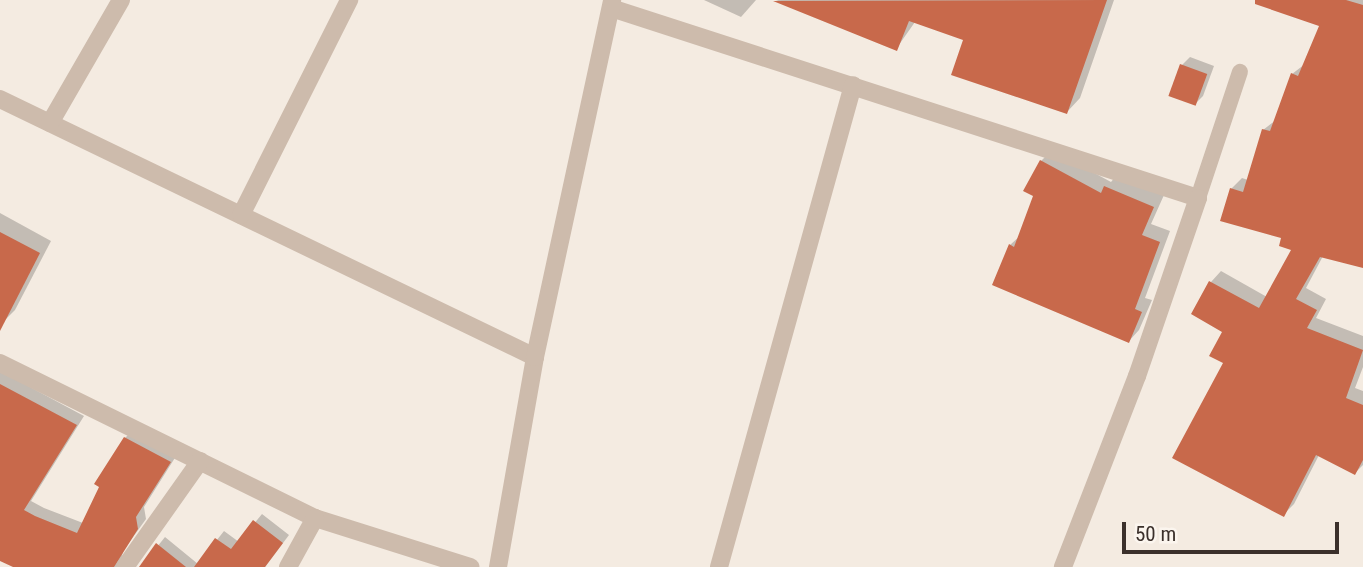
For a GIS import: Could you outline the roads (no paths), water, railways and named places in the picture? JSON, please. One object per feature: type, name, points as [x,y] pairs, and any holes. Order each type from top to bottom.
[{"type":"street","points":[[50,123],[121,0]]},
{"type":"street","points":[[241,215],[349,0]]},
{"type":"street","points":[[499,567],[535,357],[611,4],[1198,198],[1137,376],[1063,567]]},
{"type":"street","points":[[719,567],[853,85]]},
{"type":"street","points":[[0,99],[535,357]]},
{"type":"street","points":[[0,363],[315,518],[470,567]]},
{"type":"street","points":[[125,567],[200,461]]},
{"type":"street","points":[[288,567],[315,518]]},
{"type":"lane","points":[[1198,198],[1240,72]]}]
